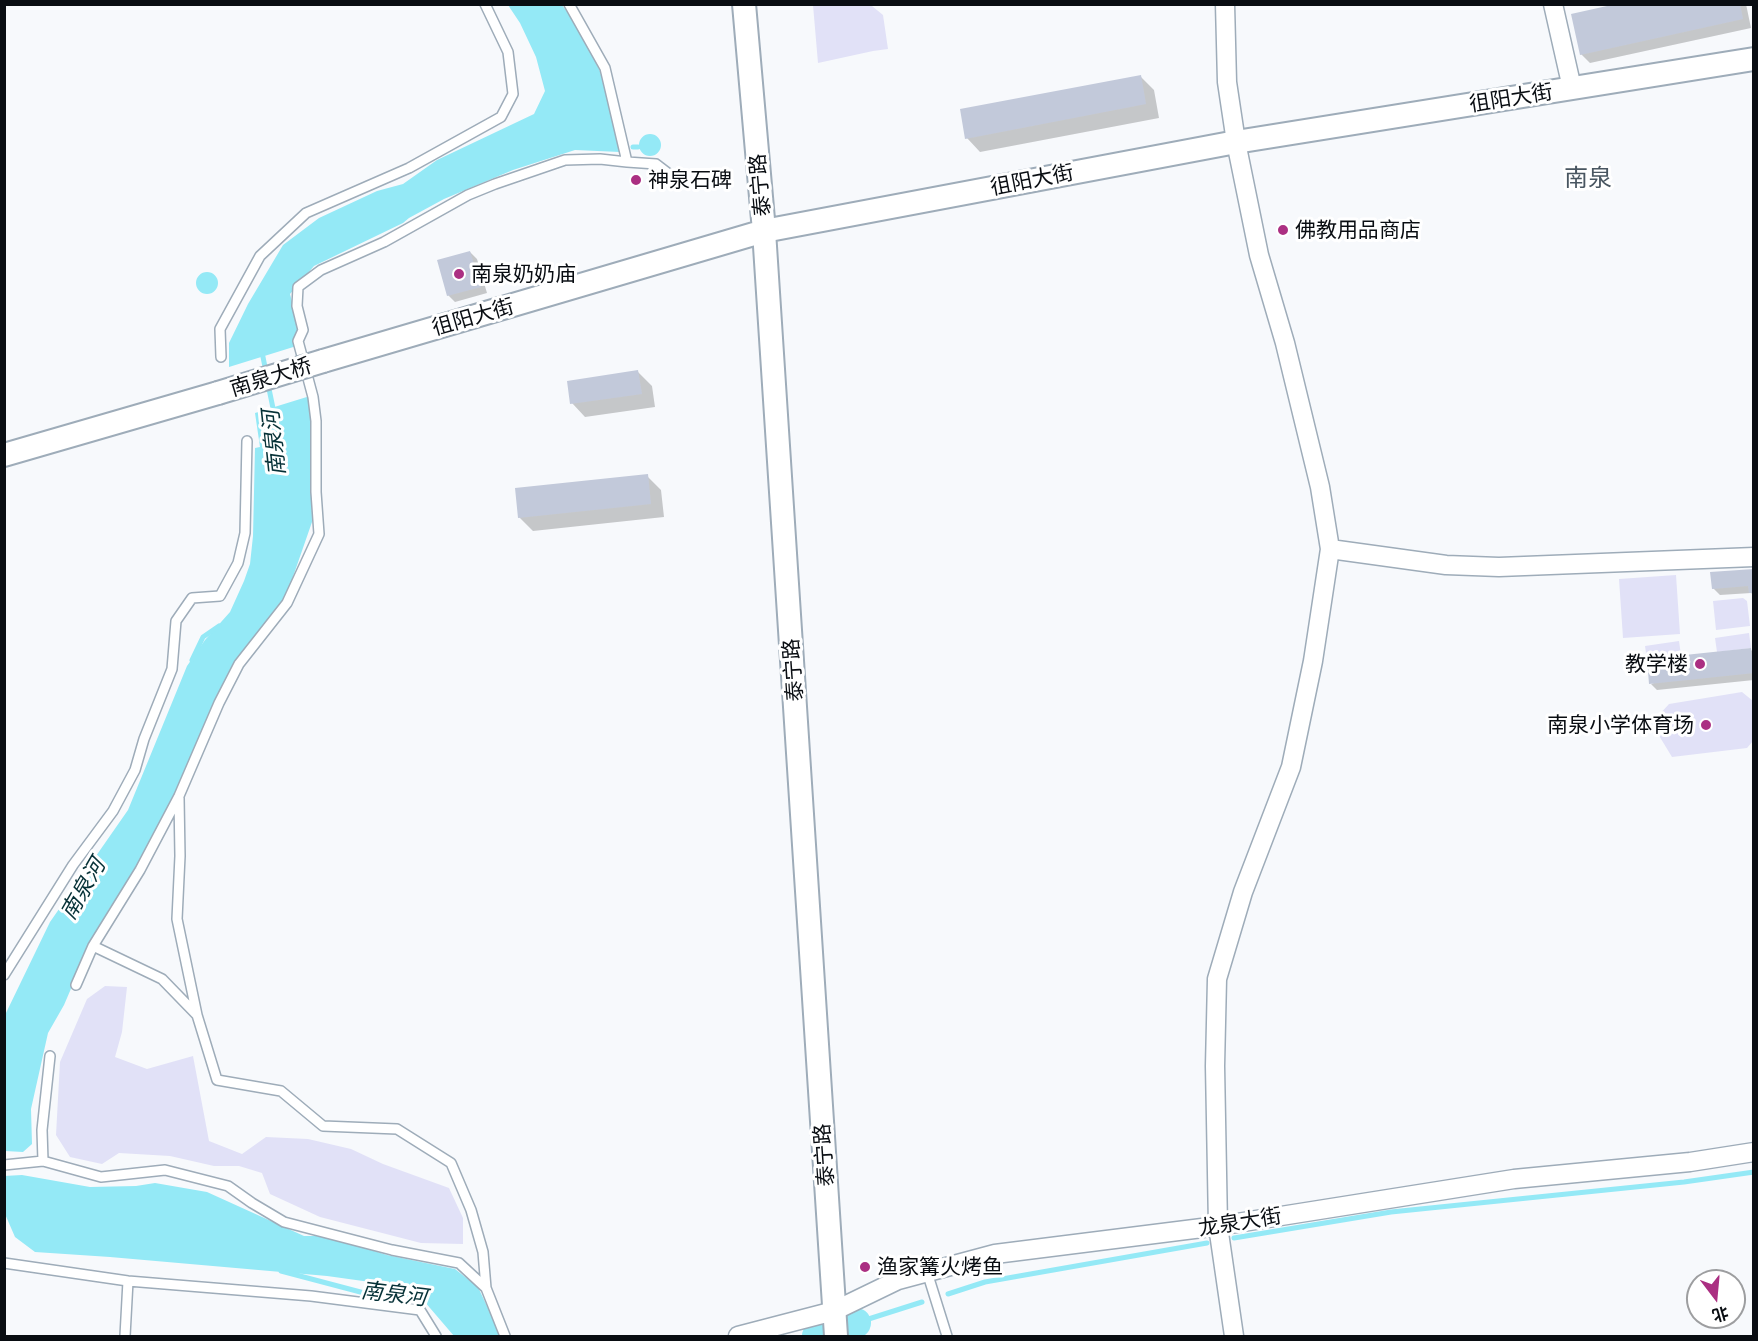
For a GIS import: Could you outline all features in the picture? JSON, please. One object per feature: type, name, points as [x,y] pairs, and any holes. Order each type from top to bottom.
[{"type":"street","name":"泰宁路","points":[[744,4],[764,231],[836,1336]]},
{"type":"street","points":[[1225,4],[1227,82],[1236,142],[1259,255],[1285,343],[1320,487],[1330,549],[1313,661],[1291,766],[1243,892],[1217,978],[1215,1066],[1218,1226],[1234,1336]]},
{"type":"street","points":[[1553,4],[1572,88]]},
{"type":"street","name":"徂阳大街","points":[[323,361],[764,231],[1236,142],[1754,59]]},
{"type":"street","name":"南泉大桥","points":[[4,455],[323,361]]},
{"type":"street","points":[[1330,549],[1446,565],[1499,567],[1754,557]]},
{"type":"street","name":"龙泉大街","points":[[738,1336],[834,1311],[898,1280],[995,1254],[1218,1226],[1514,1179],[1690,1162],[1754,1152]]},
{"type":"lane","points":[[220,357],[220,329],[260,256],[306,213],[409,168],[501,117],[513,94],[511,73],[508,52],[485,4]]},
{"type":"lane","points":[[569,4],[605,69],[627,162]]},
{"type":"lane","points":[[76,985],[93,946],[140,870],[179,796],[219,703],[239,664],[287,603],[319,534],[316,492],[316,421],[313,397],[298,342],[303,330],[297,306],[298,287],[321,270],[384,242],[468,195],[565,160],[600,159],[657,164],[673,177]]},
{"type":"lane","points":[[4,975],[73,865],[113,811],[135,770],[144,740],[172,669],[176,621],[192,598],[220,596],[238,563],[245,533],[247,441]]},
{"type":"lane","points":[[179,796],[180,856],[177,919],[197,1015],[217,1080],[281,1091],[323,1126],[397,1129],[451,1163],[471,1210],[483,1252],[486,1288],[505,1336]]},
{"type":"lane","points":[[93,946],[162,979],[197,1015]]},
{"type":"lane","points":[[43,1161],[42,1130],[50,1056]]},
{"type":"lane","points":[[4,1165],[43,1161],[101,1177],[165,1170],[228,1186],[284,1222],[392,1250],[459,1263],[486,1288]]},
{"type":"lane","points":[[4,1263],[128,1281],[310,1296],[420,1310],[436,1336]]},
{"type":"lane","points":[[927,1272],[947,1336]]},
{"type":"lane","points":[[125,1336],[128,1281]]},
{"type":"shaded area","points":[[813,5],[872,6],[883,15],[888,49],[818,63]]},
{"type":"shaded area","points":[[1676,575],[1680,634],[1623,638],[1619,579]]},
{"type":"shaded area","points":[[1743,598],[1747,601],[1750,626],[1716,630],[1713,601]]},
{"type":"shaded area","points":[[1749,633],[1751,648],[1717,652],[1715,638]]},
{"type":"shaded area","points":[[1679,641],[1681,655],[1647,660],[1645,646]]},
{"type":"shaded area","name":"南泉小学体育场","points":[[1742,692],[1753,701],[1753,741],[1747,748],[1672,757],[1658,734],[1658,716],[1669,704]]},
{"type":"shaded area","points":[[105,986],[127,987],[122,1032],[115,1057],[147,1069],[193,1056],[209,1141],[242,1154],[266,1137],[308,1139],[351,1149],[383,1164],[449,1188],[463,1218],[463,1244],[421,1243],[320,1217],[270,1194],[262,1173],[239,1166],[214,1166],[170,1156],[119,1153],[102,1164],[70,1157],[56,1135],[60,1062],[87,999]]},
{"type":"water","points":[[508,5],[562,5],[574,21],[600,71],[620,152],[575,150],[513,170],[444,199],[403,223],[314,266],[290,294],[303,344],[229,367],[229,343],[248,304],[283,245],[319,218],[377,191],[403,184],[437,160],[534,114],[545,91],[536,57],[520,23]]},
{"type":"water","points":[[650,134],[658,137],[661,145],[658,153],[650,156],[642,153],[639,145],[642,137]]},
{"type":"water","points":[[207,272],[215,275],[218,283],[215,291],[207,294],[199,291],[196,283],[199,275]]},
{"type":"water","points":[[310,396],[312,522],[287,594],[237,661],[175,796],[133,876],[109,909],[88,949],[64,1005],[48,1033],[31,1109],[32,1144],[23,1152],[5,1151],[5,1015],[50,922],[128,810],[187,666],[205,640],[230,612],[244,581],[250,564],[253,536],[255,448],[260,447],[255,413]]},
{"type":"water","points":[[22,1175],[90,1187],[136,1186],[155,1183],[207,1192],[304,1236],[342,1241],[387,1255],[455,1269],[478,1287],[501,1336],[454,1336],[424,1301],[399,1286],[327,1276],[35,1252],[15,1237],[5,1214],[4,1176]]},
{"type":"building","points":[[1616,4],[1740,4],[1743,19],[1580,55],[1571,14]]},
{"type":"building","points":[[1141,75],[1146,104],[965,139],[960,109]]},
{"type":"building","name":"南泉奶奶庙","points":[[470,251],[481,287],[447,296],[437,260]]},
{"type":"building","points":[[638,370],[642,394],[570,404],[567,381]]},
{"type":"building","points":[[648,474],[651,504],[518,518],[515,488]]},
{"type":"building","points":[[1754,569],[1754,593],[1749,593],[1748,586],[1712,589],[1710,572]]},
{"type":"building","name":"教学楼","points":[[1751,648],[1754,673],[1649,684],[1647,659]]},
{"type":"waterway","points":[[633,147],[638,147]]},
{"type":"waterway","name":"南泉河","points":[[262,352],[266,372]]},
{"type":"waterway","name":"南泉河","points":[[268,384],[274,413]]},
{"type":"waterway","name":"南泉河","points":[[192,660],[203,637],[219,626]]},
{"type":"waterway","points":[[1234,1238],[1391,1212],[1684,1182],[1754,1172]]},
{"type":"waterway","points":[[948,1294],[985,1282],[1207,1243]]},
{"type":"waterway","name":"南泉河","points":[[281,1271],[368,1294],[419,1295]]},
{"type":"waterway","points":[[856,1323],[922,1302]]},
{"type":"waterway","points":[[817,1336],[856,1323]]},
{"type":"place","name":"神泉石碑","points":[[636,180]]},
{"type":"place","name":"佛教用品商店","points":[[1283,230]]},
{"type":"place","name":"南泉奶奶庙","points":[[459,274]]},
{"type":"place","name":"教学楼","points":[[1700,664]]},
{"type":"place","name":"南泉小学体育场","points":[[1706,725]]},
{"type":"place","name":"渔家篝火烤鱼","points":[[865,1267]]},
{"type":"district","name":"南泉","points":[[1588,178]]}]
